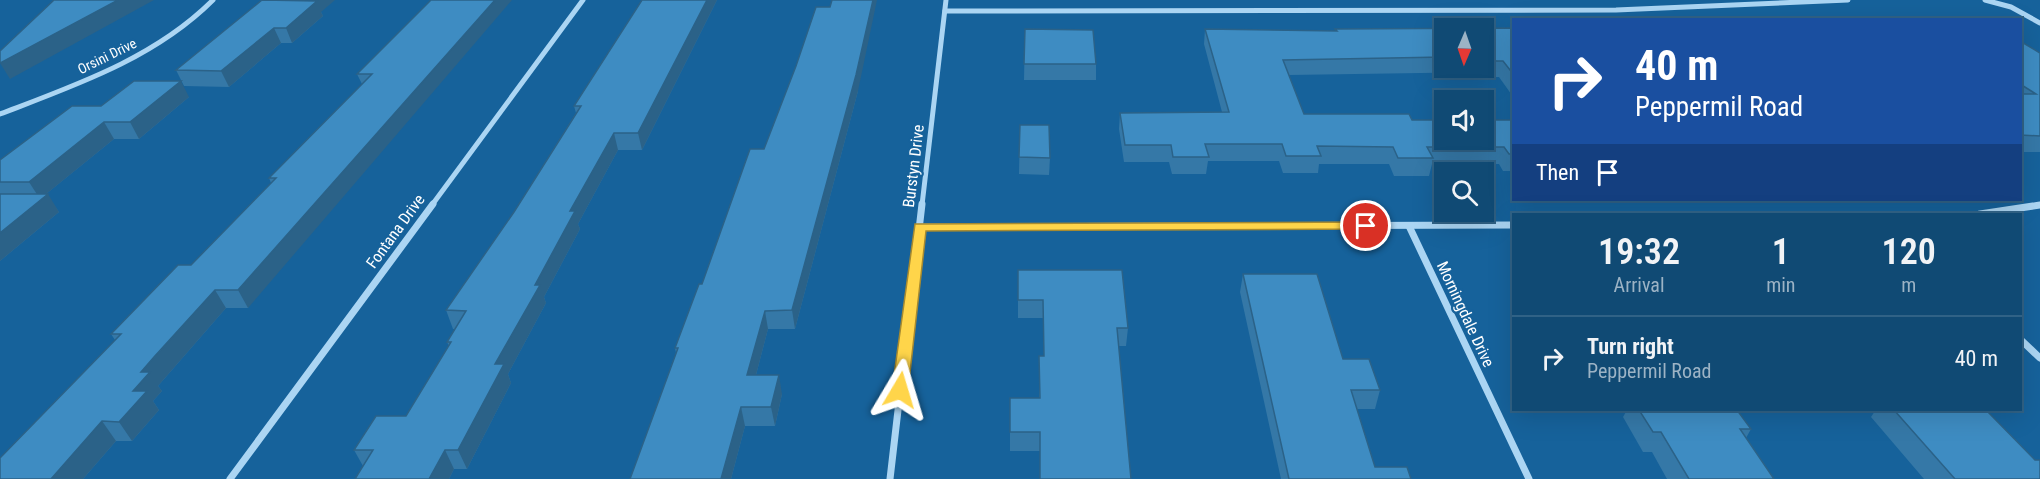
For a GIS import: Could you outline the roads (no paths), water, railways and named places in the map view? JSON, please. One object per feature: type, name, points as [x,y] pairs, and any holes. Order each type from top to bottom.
[{"type":"street","name":"Orsini Drive","points":[[0,114],[118,66],[185,24],[213,0]]},
{"type":"street","name":"Fontana Drive","points":[[230,479],[583,0]]},
{"type":"street","name":"Burstyn Drive","points":[[890,479],[946,0]]},
{"type":"street","points":[[945,11],[1616,10],[1848,0]]},
{"type":"street","points":[[1985,0],[2022,12],[2040,23]]},
{"type":"street","points":[[1987,213],[2040,205]]},
{"type":"street","points":[[919,227],[1512,225]]},
{"type":"street","name":"Morningdale Drive","points":[[1409,226],[1529,479]]},
{"type":"street","points":[[2022,341],[2040,358]]}]
